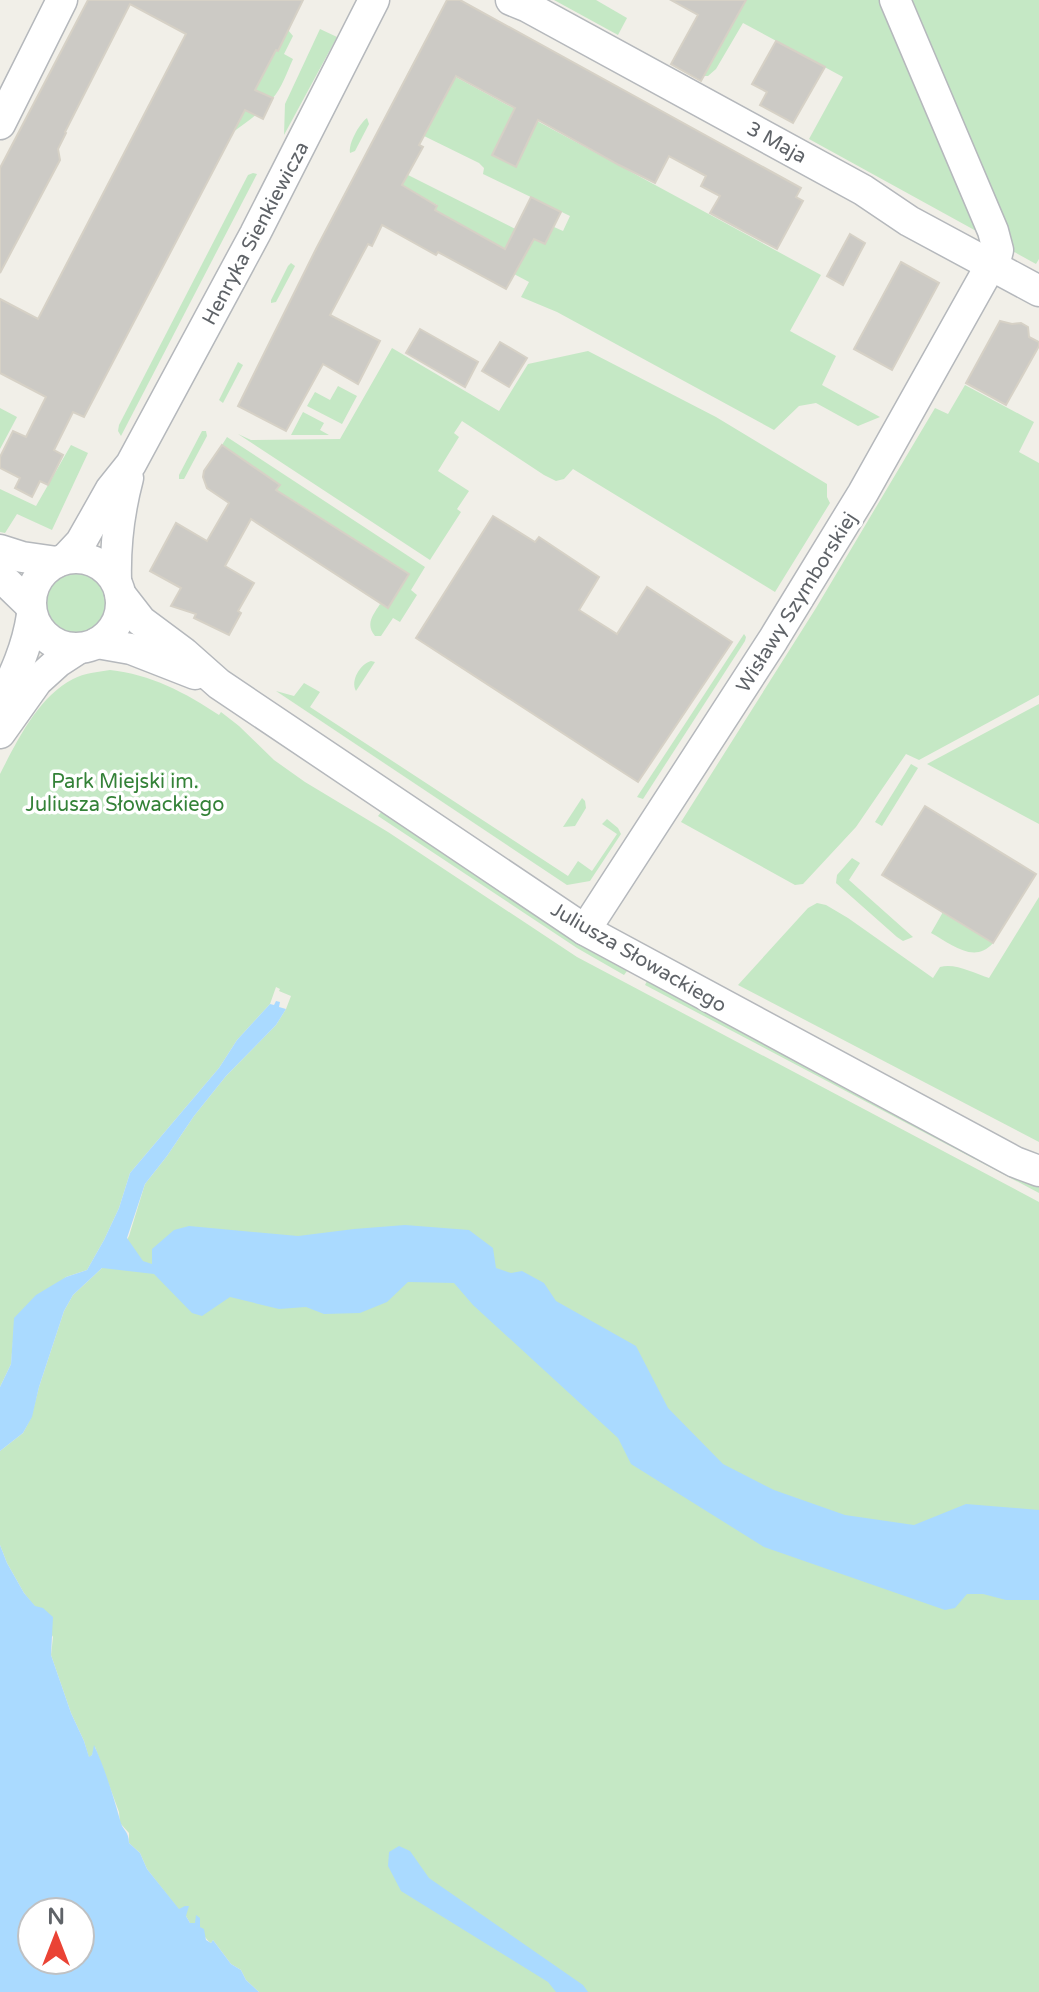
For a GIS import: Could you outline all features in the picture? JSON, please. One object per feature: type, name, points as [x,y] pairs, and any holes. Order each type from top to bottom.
[{"type":"street","points":[[0,123],[62,0]]},
{"type":"street","name":"Henryka Sienkiewicza","points":[[62,560],[81,542],[111,489],[131,464],[255,234],[374,0]]},
{"type":"street","name":"3 Maja","points":[[511,0],[850,182],[909,221],[1039,291]]},
{"type":"street","points":[[895,0],[993,231],[998,250],[992,265]]},
{"type":"street","name":"Wisławy Szymborskiej","points":[[585,930],[793,609],[863,493],[992,265]]},
{"type":"street","name":"Henryka Sienkiewicza","points":[[118,588],[115,553],[118,524],[131,464]]},
{"type":"street","points":[[0,550],[22,557],[78,558],[100,565],[118,588],[121,608],[117,623],[109,635],[58,662],[37,681],[0,733]]},
{"type":"street","points":[[0,703],[27,644],[31,594],[40,574],[62,560]]},
{"type":"street","points":[[0,576],[31,610],[38,629],[49,640],[63,647],[87,646]]},
{"type":"street","name":"Juliusza Słowackiego","points":[[118,588],[141,621],[219,684],[585,930],[1001,1154],[1039,1171]]},
{"type":"street","name":"Juliusza Słowackiego","points":[[87,646],[131,649],[219,684]]},
{"type":"green space","points":[[554,0],[596,0],[627,18],[618,35]]},
{"type":"green space","points":[[746,0],[1039,0],[1039,259],[1036,264],[809,139],[843,77],[743,23],[716,69],[704,76]]},
{"type":"green space","points":[[320,29],[337,37],[284,135],[285,104]]},
{"type":"green space","points":[[288,30],[293,36],[284,54],[293,59],[276,95],[233,132],[282,36]]},
{"type":"green space","points":[[417,56],[821,275],[790,331],[836,356],[822,385],[880,417],[858,426],[816,403],[799,406],[774,430],[557,312],[521,297],[529,282],[514,274],[522,258],[435,210],[437,205],[428,200],[391,206],[408,175],[545,244],[554,227],[563,231],[570,216],[483,174],[484,168],[479,163],[424,136],[445,95],[407,75]]},
{"type":"green space","points":[[367,118],[369,124],[355,151],[350,153],[355,134]]},
{"type":"green space","points":[[257,174],[121,436],[119,425],[248,175]]},
{"type":"green space","points":[[291,263],[295,266],[276,302],[271,303],[288,266]]},
{"type":"green space","points":[[392,348],[499,411],[528,364],[588,351],[716,417],[827,484],[830,503],[775,592],[573,469],[564,479],[556,481],[462,421],[454,433],[459,437],[438,471],[469,491],[457,509],[461,512],[430,560],[238,434],[251,440],[340,439]]},
{"type":"green space","points":[[238,362],[243,365],[223,403],[219,400]]},
{"type":"green space","points":[[965,385],[1034,422],[1019,452],[1039,463],[1039,695],[919,760],[906,754],[856,827],[803,884],[795,885],[681,822],[816,608],[935,408],[948,414]]},
{"type":"green space","points":[[338,386],[357,396],[342,424],[307,406],[315,392],[330,400]]},
{"type":"green space","points":[[0,408],[17,417],[0,449]]},
{"type":"green space","points":[[303,412],[324,423],[320,430],[329,435],[291,435]]},
{"type":"green space","points":[[202,431],[206,431],[207,436],[184,479],[179,479],[179,475]]},
{"type":"green space","points":[[227,437],[425,567],[411,590],[417,595],[400,622],[393,618],[381,636],[375,636],[371,627],[371,620],[380,604],[388,608],[408,574],[293,500],[271,532],[254,521],[222,445]]},
{"type":"green space","points":[[71,445],[88,453],[52,530],[17,514],[5,533],[0,532],[0,489],[36,506]]},
{"type":"green space","points":[[76,572],[88,574],[98,581],[105,591],[105,615],[98,625],[88,632],[76,634],[64,632],[54,625],[47,615],[45,603],[47,591],[54,581],[64,574]]},
{"type":"green space","points":[[744,634],[745,641],[643,799],[637,797]]},
{"type":"green space","points":[[371,661],[375,662],[356,691],[354,683],[357,673]]},
{"type":"green space","name":"Park Miejski im. Juliusza Słowackiego","points":[[110,670],[153,680],[181,692],[219,715],[221,712],[274,760],[305,782],[388,832],[577,957],[1039,1202],[1039,1992],[259,1992],[246,1980],[241,1970],[231,1964],[213,1940],[211,1943],[197,1926],[190,1923],[186,1911],[179,1910],[147,1869],[140,1853],[129,1843],[129,1833],[120,1823],[119,1812],[95,1747],[89,1758],[51,1655],[53,1637],[24,1593],[0,1545],[0,1451],[23,1433],[31,1418],[64,1311],[73,1295],[118,1257],[129,1236],[145,1184],[226,1076],[276,1025],[291,996],[276,987],[270,1004],[237,1040],[219,1068],[130,1173],[119,1208],[87,1270],[66,1277],[15,1318],[11,1364],[0,1387],[0,774],[30,721],[49,697],[78,677]]},
{"type":"green space","points":[[304,683],[320,692],[310,707],[568,876],[578,861],[592,871],[617,834],[602,824],[607,819],[621,834],[590,881],[567,885],[276,691],[294,696]]},
{"type":"green space","points":[[1039,704],[1039,824],[927,764]]},
{"type":"green space","points":[[911,764],[918,768],[882,826],[875,822]]},
{"type":"green space","points":[[582,798],[586,808],[575,826],[563,827]]},
{"type":"green space","points":[[382,811],[627,971],[624,975],[577,948],[378,816]]},
{"type":"green space","points":[[852,858],[860,863],[849,880],[913,937],[903,941],[897,937],[836,883],[837,875]]},
{"type":"green space","points":[[1039,897],[1039,1142],[738,985],[808,908],[817,903],[848,918],[933,978],[940,967],[946,966],[989,978]]},
{"type":"green space","points":[[943,912],[993,943],[986,949],[970,952],[931,933]]},
{"type":"green space","points":[[647,981],[1039,1187],[1039,1193],[645,985]]},
{"type":"water","points":[[276,1001],[280,1002],[279,1007],[286,1009],[276,1025],[226,1076],[145,1184],[127,1238],[143,1261],[152,1264],[152,1249],[174,1230],[189,1226],[298,1236],[405,1225],[469,1230],[493,1248],[496,1268],[511,1273],[522,1271],[544,1283],[556,1301],[636,1346],[668,1408],[723,1464],[774,1490],[845,1515],[914,1525],[966,1504],[1039,1510],[1039,1600],[1006,1600],[983,1594],[967,1594],[955,1608],[945,1610],[764,1547],[631,1464],[618,1438],[473,1305],[454,1283],[408,1282],[387,1302],[360,1313],[324,1314],[306,1307],[279,1309],[230,1297],[202,1316],[192,1313],[154,1274],[102,1268],[73,1295],[64,1311],[32,1417],[23,1433],[0,1451],[0,1387],[11,1364],[14,1318],[36,1295],[66,1277],[87,1270],[119,1208],[130,1173],[219,1068],[237,1040]]},
{"type":"water","points":[[0,1545],[24,1593],[35,1606],[43,1608],[53,1617],[51,1655],[89,1757],[94,1745],[98,1754],[129,1843],[140,1853],[147,1869],[179,1909],[189,1906],[186,1916],[190,1923],[195,1923],[196,1915],[200,1918],[206,1940],[211,1943],[213,1940],[231,1964],[241,1970],[246,1980],[259,1992],[0,1992]]},
{"type":"water","points":[[399,1846],[410,1851],[429,1878],[583,1985],[588,1992],[556,1992],[548,1982],[401,1891],[388,1866],[389,1852]]},
{"type":"building","points":[[88,0],[303,0],[255,90],[273,98],[263,119],[245,110],[84,417],[73,412],[54,450],[63,455],[48,485],[40,481],[32,497],[15,488],[20,478],[0,468],[0,457],[13,431],[26,437],[46,397],[0,373],[0,299],[38,319],[186,34],[130,4],[65,132],[58,149],[60,160],[0,273],[0,168]]},
{"type":"building","points":[[447,0],[460,0],[801,188],[796,197],[803,201],[777,249],[710,213],[720,196],[701,186],[706,176],[669,156],[655,183],[538,120],[516,167],[492,155],[515,108],[456,76],[419,145],[423,147],[402,185],[437,206],[435,210],[505,249],[531,197],[561,212],[545,244],[534,239],[506,289],[382,225],[372,246],[368,244],[330,315],[380,341],[358,384],[323,364],[286,431],[238,406],[316,249]]},
{"type":"building","points":[[671,0],[746,0],[701,81],[671,64],[698,15]]},
{"type":"building","points":[[776,41],[825,67],[793,123],[760,105],[767,92],[752,84]]},
{"type":"building","points":[[850,234],[865,243],[843,285],[827,276]]},
{"type":"building","points":[[901,262],[939,283],[892,370],[854,349]]},
{"type":"building","points":[[1000,321],[1021,323],[1028,327],[1029,337],[1039,342],[1006,405],[966,383]]},
{"type":"building","points":[[420,329],[478,362],[465,387],[406,353]]},
{"type":"building","points":[[500,342],[527,358],[509,387],[482,371]]},
{"type":"building","points":[[222,445],[280,485],[276,490],[409,574],[388,608],[251,519],[225,566],[254,583],[229,635],[194,618],[196,614],[171,606],[181,588],[150,571],[176,523],[207,541],[229,503],[207,488],[203,477]]},
{"type":"building","points":[[493,516],[535,542],[539,537],[599,577],[579,610],[617,634],[647,587],[732,642],[638,782],[416,638]]},
{"type":"building","points":[[925,806],[1036,874],[993,943],[882,875]]}]
